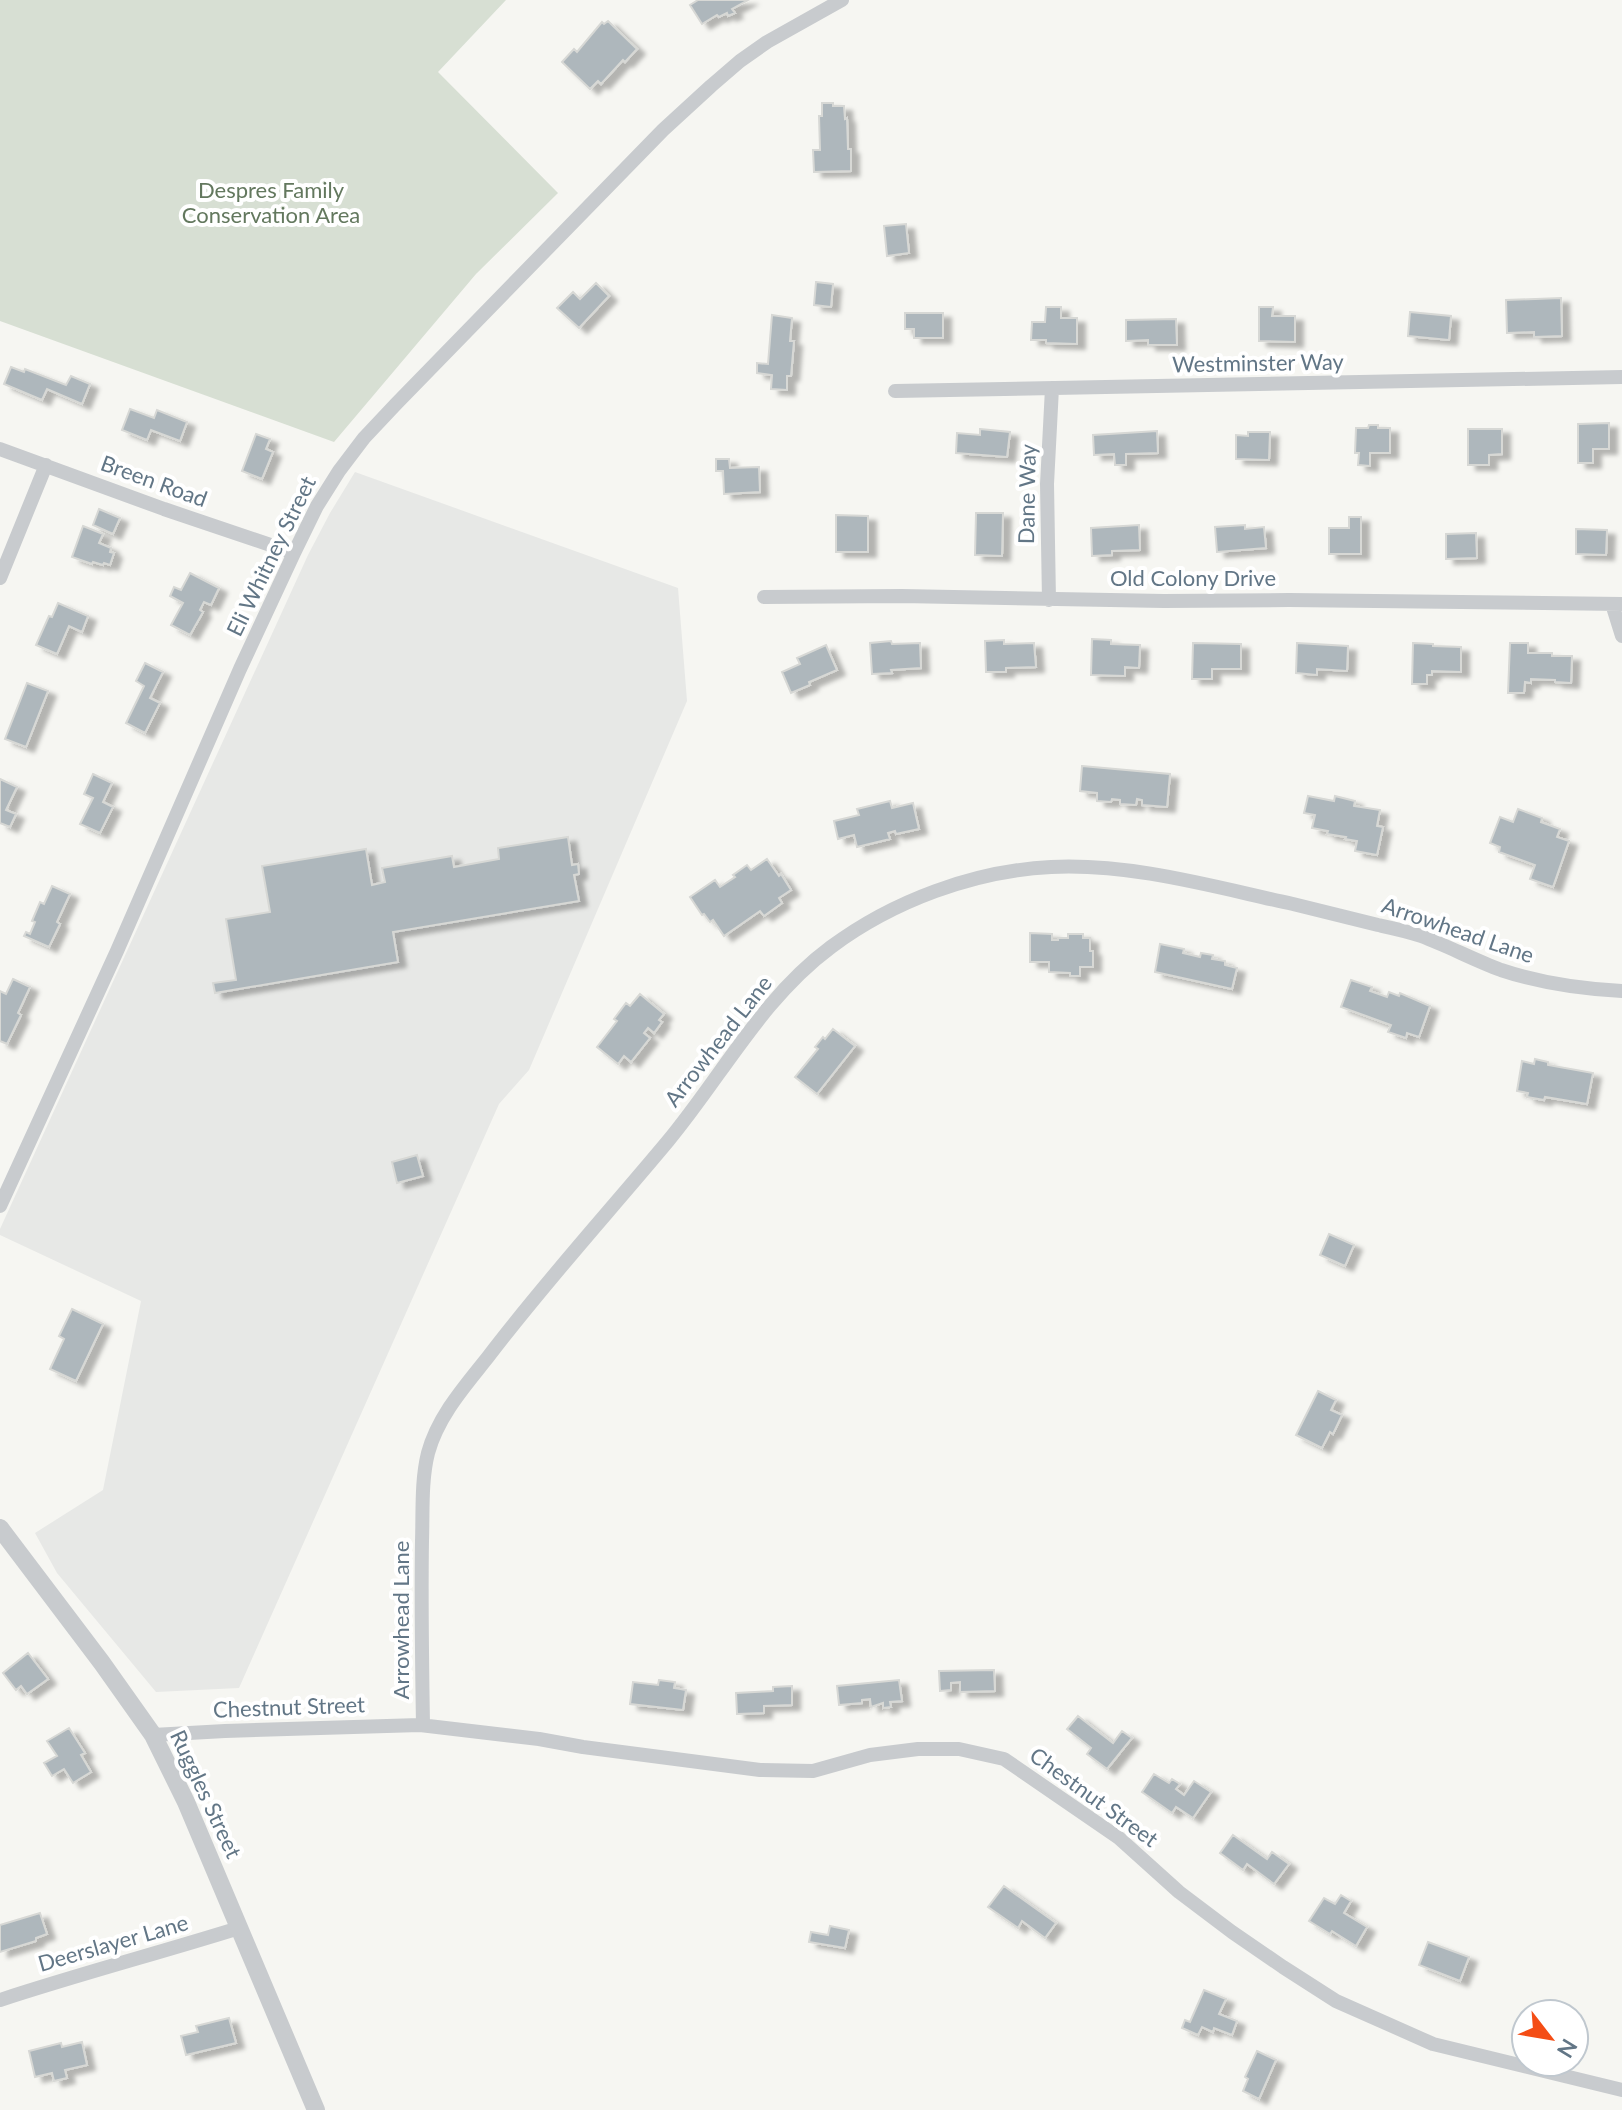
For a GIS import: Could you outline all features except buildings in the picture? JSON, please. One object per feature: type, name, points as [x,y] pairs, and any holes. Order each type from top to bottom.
[{"type":"street","name":"Eli Whitney Street","points":[[0,1206],[117,951],[234,683],[317,506],[339,471],[364,438],[663,130],[740,61],[797,24],[842,0]]},
{"type":"street","name":"Westminster Way","points":[[895,391],[1622,377]]},
{"type":"street","name":"Dane Way","points":[[1049,600],[1047,484],[1052,388]]},
{"type":"street","name":"Breen Road","points":[[0,449],[294,553]]},
{"type":"street","points":[[0,578],[46,465]]},
{"type":"street","name":"Old Colony Drive","points":[[764,597],[1617,604]]},
{"type":"street","points":[[1617,604],[1622,636]]},
{"type":"street","name":"Arrowhead Lane","points":[[423,1725],[421,1569],[424,1485],[428,1453],[437,1429],[454,1401],[534,1296],[672,1137],[769,1006],[811,963],[861,927],[885,913],[969,880],[1009,871],[1051,867],[1100,868],[1183,880],[1308,907],[1418,935],[1504,971],[1563,986],[1622,991]]},
{"type":"street","name":"Ruggles Street","points":[[0,1528],[153,1735],[186,1802],[316,2110]]},
{"type":"street","name":"Chestnut Street","points":[[153,1735],[423,1725],[760,1770],[813,1771],[870,1755],[918,1749],[959,1749],[1004,1759],[1119,1838],[1179,1892],[1232,1932],[1336,2001],[1433,2044],[1622,2090]]},
{"type":"street","name":"Deerslayer Lane","points":[[0,2000],[239,1928]]},
{"type":"shaded area","points":[[355,472],[678,588],[687,701],[529,1070],[499,1104],[239,1688],[156,1692],[57,1573],[35,1533],[103,1490],[141,1301],[0,1235],[0,1229],[308,555]]},
{"type":"green space","name":"Despres Family Conservation Area","points":[[0,0],[506,0],[438,72],[558,193],[476,274],[334,442],[0,321]]}]
